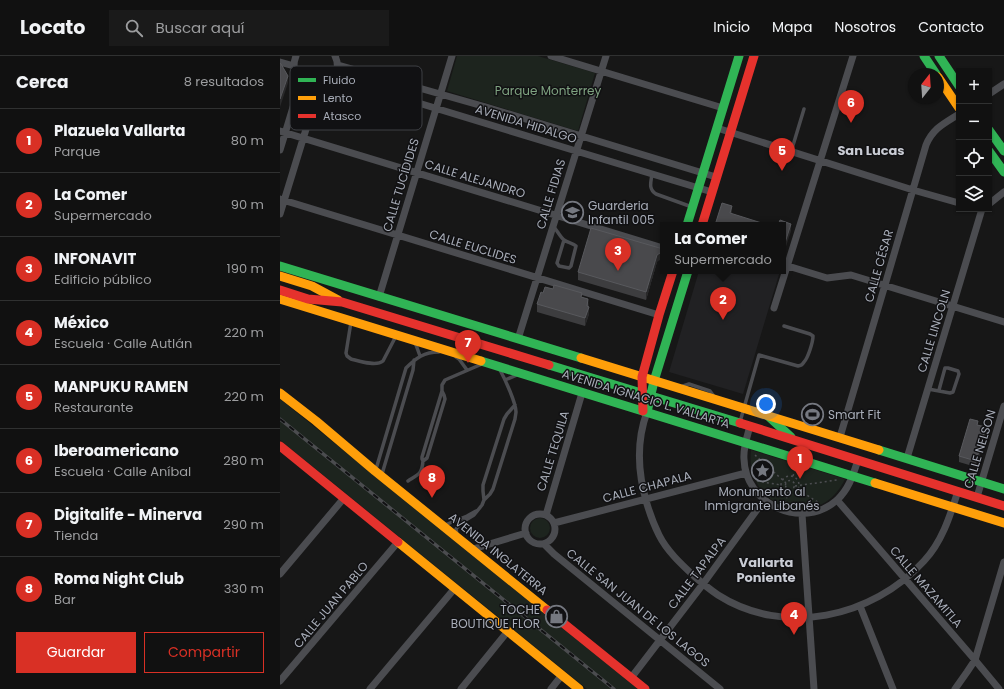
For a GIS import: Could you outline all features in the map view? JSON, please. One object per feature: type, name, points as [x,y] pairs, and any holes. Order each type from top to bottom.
[{"type":"street","points":[[280,62],[294,66],[296,56]]},
{"type":"street","points":[[335,56],[338,65]]},
{"type":"street","name":"CALLE TUCÍDIDES","points":[[378,296],[452,56]]},
{"type":"street","points":[[551,56],[723,108]]},
{"type":"street","name":"CALLE FIDIAS","points":[[518,339],[606,56]]},
{"type":"street","points":[[688,222],[739,56]]},
{"type":"street","points":[[703,222],[754,56]]},
{"type":"street","points":[[786,272],[853,56]]},
{"type":"street","points":[[924,56],[932,68]]},
{"type":"street","points":[[939,56],[956,82]]},
{"type":"street","points":[[992,92],[1004,84]]},
{"type":"street","points":[[944,86],[956,104]]},
{"type":"street","name":"AVENIDA HIDALGO","points":[[422,89],[716,177]]},
{"type":"street","name":"AVENIDA HIDALGO","points":[[422,104],[712,192]]},
{"type":"street","points":[[280,150],[283,131],[290,110]]},
{"type":"street","name":"CALLE CÉSAR","points":[[840,437],[923,152],[929,137],[934,130],[956,116]]},
{"type":"street","points":[[718,128],[956,202]]},
{"type":"street","points":[[280,214],[282,200],[306,130]]},
{"type":"street","name":"CALLE ALEJANDRO","points":[[283,131],[660,247]]},
{"type":"street","points":[[992,134],[1004,151]]},
{"type":"street","points":[[992,155],[1004,172]]},
{"type":"street","points":[[992,202],[1004,192]]},
{"type":"street","name":"CALLE EUCLIDES","points":[[282,200],[659,315]]},
{"type":"street","name":"CALLE LINCOLN","points":[[907,458],[980,212]]},
{"type":"street","name":"AVENIDA IGNACIO L. VALLARTA","points":[[280,266],[840,437],[1004,489]]},
{"type":"street","points":[[788,266],[827,278],[851,275],[1004,322]]},
{"type":"street","points":[[672,274],[642,377],[646,394],[640,438],[639,460],[641,480],[646,499],[659,535],[679,562],[703,584],[718,595],[735,604],[774,616],[809,617],[845,612],[884,594],[904,579],[925,560],[942,534],[958,491]]},
{"type":"street","points":[[646,394],[654,381],[687,274]]},
{"type":"street","points":[[774,308],[785,274]]},
{"type":"street","name":"AVENIDA IGNACIO L. VALLARTA","points":[[280,276],[312,286],[342,302],[793,439],[1004,506]]},
{"type":"street","name":"AVENIDA IGNACIO L. VALLARTA","points":[[280,290],[308,299],[342,302]]},
{"type":"street","name":"AVENIDA IGNACIO L. VALLARTA","points":[[280,298],[582,392],[644,415],[745,443],[1004,523]]},
{"type":"street","name":"CALLE TEQUILA","points":[[546,515],[582,392]]},
{"type":"street","name":"AVENIDA INGLATERRA","points":[[280,393],[645,689]]},
{"type":"street","name":"CALLE NELSON","points":[[977,497],[1004,406]]},
{"type":"street","points":[[768,415],[793,439]]},
{"type":"street","points":[[750,426],[745,443],[744,460],[746,473],[756,491],[764,500],[775,508],[802,514],[824,508],[837,500],[847,487],[853,476],[858,460]]},
{"type":"street","points":[[282,450],[344,498],[579,689]]},
{"type":"street","name":"CALLE CHAPALA","points":[[554,523],[746,473]]},
{"type":"street","points":[[280,574],[344,498]]},
{"type":"street","name":"CALLE TAPALPA","points":[[631,678],[703,584],[764,500]]},
{"type":"street","name":"CALLE MAZAMITLA","points":[[837,500],[999,689]]},
{"type":"street","points":[[541,514],[546,515],[554,523],[554,536],[544,544],[535,543],[526,533],[526,524],[532,516],[541,514]]},
{"type":"street","points":[[802,514],[814,689]]},
{"type":"street","points":[[473,549],[526,533]]},
{"type":"street","name":"CALLE JUAN PABLO","points":[[280,682],[398,542]]},
{"type":"street","name":"CALLE SAN JUAN DE LOS LAGOS","points":[[544,544],[554,554],[720,689]]},
{"type":"street","points":[[955,689],[975,660],[1004,562]]},
{"type":"street","points":[[370,689],[455,588]]},
{"type":"street","points":[[860,606],[893,689]]},
{"type":"street","points":[[461,689],[508,631]]},
{"type":"street","points":[[551,689],[562,675]]},
{"type":"lane","points":[[791,152],[804,109]]},
{"type":"lane","points":[[652,174],[650,185],[653,192],[693,207]]},
{"type":"lane","points":[[553,226],[564,240],[576,246],[571,266],[569,268],[559,266],[557,263],[564,240]]},
{"type":"lane","points":[[351,321],[346,353],[351,359],[381,364],[397,335]]},
{"type":"lane","points":[[740,423],[760,355],[798,366],[805,362],[813,336],[784,326]]},
{"type":"lane","points":[[412,340],[416,345],[420,356]]},
{"type":"lane","points":[[378,473],[406,368],[420,356],[437,352],[452,355],[459,359],[467,370]]},
{"type":"lane","points":[[378,473],[413,370],[414,360]]},
{"type":"lane","points":[[408,481],[421,472],[424,461],[422,457],[442,391],[442,385],[445,380],[485,362]]},
{"type":"lane","points":[[458,537],[456,529],[461,523],[479,510],[484,500],[490,494],[515,419],[516,412],[514,405],[498,366]]},
{"type":"lane","points":[[928,389],[950,393],[953,392],[959,374],[958,371],[945,368],[939,390]]},
{"type":"lane","points":[[505,380],[520,373]]},
{"type":"lane","points":[[484,500],[482,491],[483,485],[504,419],[514,405]]},
{"type":"lane","points":[[444,525],[479,510]]},
{"type":"path","points":[[753,453],[786,483],[786,487],[789,490],[784,508]]},
{"type":"path","points":[[794,476],[797,464]]},
{"type":"path","points":[[788,476],[794,476],[799,481],[800,485],[798,490],[794,494],[788,494],[783,491],[781,485],[783,479],[788,476]]},
{"type":"path","points":[[752,480],[781,485]]},
{"type":"path","points":[[789,490],[800,485],[839,480]]},
{"type":"path","points":[[786,483],[792,481],[795,486]]},
{"type":"path","points":[[798,490],[823,505]]},
{"type":"shaded area","points":[[698,274],[779,274],[743,394],[669,372]]},
{"type":"green space","name":"Parque Monterrey","points":[[457,56],[538,56],[595,73],[578,131],[447,91]]},
{"type":"green space","points":[[280,399],[638,689],[587,689],[280,440]]},
{"type":"green space","points":[[751,450],[845,479],[833,496],[819,506],[802,509],[786,507],[771,499],[759,487],[752,470]]},
{"type":"green space","points":[[540,518],[547,521],[550,528],[547,535],[540,538],[533,535],[530,528],[533,521]]},
{"type":"building","points":[[280,63],[288,76],[280,99]]},
{"type":"building","points":[[722,203],[732,206],[730,213],[758,222],[716,222]]},
{"type":"building","points":[[786,222],[791,224],[786,240]]},
{"type":"building","points":[[591,228],[660,248],[660,253],[657,255],[646,292],[578,272]]},
{"type":"building","points":[[554,285],[582,293],[581,297],[588,299],[587,306],[589,307],[585,318],[537,304],[541,292],[543,293],[545,287],[553,289]]},
{"type":"building","points":[[970,419],[978,421],[977,425],[986,427],[976,461],[959,456]]},
{"type":"railway","points":[[280,419],[614,689]]},
{"type":"traffic: fast","points":[[688,222],[739,56]]},
{"type":"traffic: fast","points":[[924,56],[932,68]]},
{"type":"traffic: fast","points":[[939,56],[956,82]]},
{"type":"traffic: fast","points":[[992,134],[1004,151]]},
{"type":"traffic: fast","points":[[992,155],[1004,172]]},
{"type":"traffic: fast","points":[[280,266],[581,358]]},
{"type":"traffic: fast","points":[[647,412],[654,381],[687,274]]},
{"type":"traffic: fast","points":[[481,361],[875,483]]},
{"type":"traffic: fast","points":[[549,365],[740,423]]},
{"type":"traffic: fast","points":[[767,415],[791,437]]},
{"type":"traffic: fast","points":[[879,450],[1004,489]]},
{"type":"traffic: slow","points":[[944,86],[956,104]]},
{"type":"traffic: slow","points":[[280,276],[312,286],[338,300]]},
{"type":"traffic: slow","points":[[280,299],[481,361]]},
{"type":"traffic: slow","points":[[581,358],[879,450]]},
{"type":"traffic: slow","points":[[280,393],[547,610]]},
{"type":"traffic: slow","points":[[875,483],[1004,523]]},
{"type":"traffic: slow","points":[[398,542],[579,689]]},
{"type":"traffic: jam","points":[[703,222],[754,56]]},
{"type":"traffic: jam","points":[[643,411],[642,377],[672,274]]},
{"type":"traffic: jam","points":[[280,290],[308,299],[342,302],[549,365]]},
{"type":"traffic: jam","points":[[740,423],[1004,506]]},
{"type":"traffic: jam","points":[[280,446],[398,542]]},
{"type":"traffic: jam","points":[[547,610],[645,689]]},
{"type":"place","name":"Iberoamericano","points":[[851,123]]},
{"type":"place","name":"MANPUKU RAMEN","points":[[782,171]]},
{"type":"place","name":"Guarderia Infantil 005","points":[[572,213]]},
{"type":"place","name":"INFONAVIT","points":[[618,271]]},
{"type":"place","name":"La Comer","points":[[723,320]]},
{"type":"place","name":"Digitalife - Minerva","points":[[468,363]]},
{"type":"place","name":"Smart Fit","points":[[813,415]]},
{"type":"place","name":"Monumento al Inmigrante Libanés","points":[[762,471]]},
{"type":"place","name":"Plazuela Vallarta","points":[[800,479]]},
{"type":"place","name":"Roma Night Club","points":[[432,498]]},
{"type":"place","name":"TOCHE BOUTIQUE FLOR","points":[[556,617]]},
{"type":"place","name":"México","points":[[794,635]]},
{"type":"district","name":"San Lucas","points":[[871,150]]},
{"type":"district","name":"Vallarta Poniente","points":[[766,570]]}]
